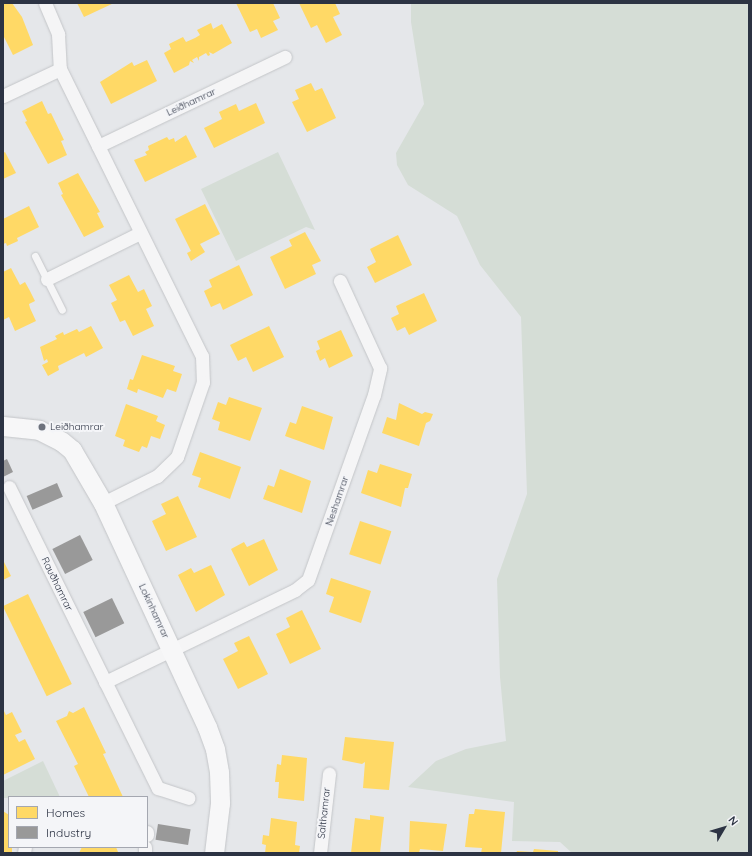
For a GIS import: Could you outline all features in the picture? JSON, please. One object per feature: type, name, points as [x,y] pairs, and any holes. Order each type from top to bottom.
[{"type":"street","points":[[45,3],[58,34],[60,69],[202,356],[203,382],[177,457],[171,465],[157,476],[103,503]]},
{"type":"street","name":"Leiðhamrar","points":[[98,146],[285,57]]},
{"type":"street","points":[[3,96],[60,69]]},
{"type":"street","points":[[47,279],[140,233]]},
{"type":"street","name":"Neshamrar","points":[[172,649],[302,586],[312,571],[374,395],[380,368],[340,281]]},
{"type":"street","name":"Lokinhamrar","points":[[3,426],[29,428],[61,441],[72,450],[103,503],[207,727],[220,772],[220,803],[214,853]]},
{"type":"street","name":"Rauðhamrar","points":[[9,487],[158,788],[188,798]]},
{"type":"street","points":[[105,682],[172,649]]},
{"type":"street","name":"Salthamrar","points":[[320,853],[329,774]]},
{"type":"lane","points":[[35,256],[62,310]]},
{"type":"shaded area","points":[[411,3],[749,3],[749,853],[572,853],[560,842],[512,841],[514,802],[408,787],[436,761],[466,749],[506,741],[500,677],[497,579],[527,494],[521,317],[480,265],[457,216],[408,185],[397,165],[396,153],[424,104],[411,22]]},
{"type":"shaded area","points":[[278,152],[315,230],[306,227],[236,261],[201,189]]},
{"type":"shaded area","points":[[43,761],[60,796],[8,796],[8,798],[3,798],[3,781]]},
{"type":"building: Homes","points":[[3,3],[12,3],[22,17],[33,45],[13,55],[3,35]]},
{"type":"building: Homes","points":[[77,3],[114,3],[84,17]]},
{"type":"building: Homes","points":[[236,3],[273,3],[280,18],[273,21],[278,30],[261,38],[257,29],[250,32]]},
{"type":"building: Homes","points":[[299,3],[335,3],[340,14],[333,17],[342,35],[326,43],[317,25],[311,28]]},
{"type":"building: Homes","points":[[211,23],[213,29],[222,24],[232,43],[213,54],[209,52],[210,55],[208,56],[206,53],[199,57],[199,61],[197,57],[192,60],[194,63],[190,61],[189,65],[174,73],[164,53],[171,49],[169,44],[183,37],[186,42],[195,38],[200,35],[197,30]]},
{"type":"building: Homes","points":[[147,60],[157,81],[111,104],[100,82],[132,62],[134,66]]},
{"type":"building: Homes","points":[[311,83],[315,91],[322,88],[336,118],[307,132],[292,102],[299,99],[295,90]]},
{"type":"building: Homes","points":[[42,101],[48,114],[51,113],[64,140],[61,141],[67,155],[48,164],[25,122],[27,121],[22,111]]},
{"type":"building: Homes","points":[[256,103],[265,123],[214,148],[204,128],[222,119],[219,112],[236,104],[239,111]]},
{"type":"building: Homes","points":[[186,135],[197,157],[145,182],[134,160],[147,155],[145,152],[149,150],[148,146],[167,137],[169,140],[174,138],[175,142]]},
{"type":"building: Homes","points":[[5,152],[16,173],[3,179],[3,153]]},
{"type":"building: Homes","points":[[78,173],[100,212],[97,213],[104,227],[84,237],[61,195],[63,194],[58,183]]},
{"type":"building: Homes","points":[[205,204],[220,234],[200,244],[205,252],[191,261],[187,253],[191,251],[175,219]]},
{"type":"building: Homes","points":[[29,206],[39,227],[17,238],[18,241],[7,246],[6,243],[3,244],[3,219]]},
{"type":"building: Homes","points":[[305,232],[321,261],[312,265],[316,274],[285,289],[270,257],[292,246],[289,240]]},
{"type":"building: Homes","points":[[398,235],[412,265],[375,283],[367,267],[376,262],[370,249]]},
{"type":"building: Homes","points":[[239,265],[253,295],[223,310],[220,303],[211,307],[204,291],[212,287],[209,280]]},
{"type":"building: Homes","points":[[11,268],[20,285],[25,282],[35,301],[29,304],[36,321],[15,331],[9,317],[3,320],[3,272]]},
{"type":"building: Homes","points":[[129,275],[138,292],[144,289],[152,306],[146,309],[154,326],[133,336],[125,320],[120,322],[111,303],[117,300],[109,285]]},
{"type":"building: Homes","points":[[424,293],[437,321],[409,335],[405,327],[397,331],[391,318],[399,314],[396,306]]},
{"type":"building: Homes","points":[[91,326],[103,348],[86,357],[84,353],[58,366],[59,370],[48,376],[42,365],[48,362],[47,359],[44,361],[40,347],[57,339],[55,336],[63,332],[64,335],[77,329],[79,332]]},
{"type":"building: Homes","points":[[269,326],[284,357],[253,372],[246,357],[238,361],[230,345]]},
{"type":"building: Homes","points":[[341,330],[353,356],[329,368],[325,358],[320,361],[316,351],[320,349],[317,341]]},
{"type":"building: Homes","points":[[142,355],[175,366],[173,371],[182,374],[176,392],[167,389],[163,398],[138,389],[137,393],[127,389],[130,379],[133,380]]},
{"type":"building: Homes","points":[[229,397],[262,408],[250,441],[218,430],[220,422],[212,419],[218,402],[226,405]]},
{"type":"building: Homes","points":[[399,403],[422,414],[425,412],[433,414],[430,421],[426,423],[419,446],[382,433],[387,417],[396,420]]},
{"type":"building: Homes","points":[[126,404],[158,416],[156,421],[165,425],[160,439],[151,436],[147,448],[142,446],[139,452],[123,446],[125,440],[115,436]]},
{"type":"building: Homes","points":[[302,406],[333,417],[324,450],[285,436],[290,422],[296,424]]},
{"type":"building: Homes","points":[[200,452],[241,467],[230,499],[198,487],[201,478],[192,475]]},
{"type":"building: Homes","points":[[380,464],[412,474],[408,488],[405,488],[401,507],[361,493],[368,470],[377,473]]},
{"type":"building: Homes","points":[[280,469],[311,481],[302,513],[263,499],[268,485],[274,487]]},
{"type":"building: Homes","points":[[178,496],[197,537],[166,551],[152,521],[166,514],[161,504]]},
{"type":"building: Homes","points":[[360,521],[391,531],[381,564],[349,554]]},
{"type":"building: Homes","points":[[264,539],[278,570],[249,586],[231,549],[244,542],[247,547]]},
{"type":"building: Homes","points":[[3,560],[11,576],[3,580]]},
{"type":"building: Homes","points":[[211,565],[225,595],[196,612],[178,575],[191,568],[194,573]]},
{"type":"building: Homes","points":[[331,578],[371,591],[361,623],[329,612],[334,597],[326,594]]},
{"type":"building: Homes","points":[[28,594],[72,684],[47,696],[3,607]]},
{"type":"building: Homes","points":[[302,610],[321,649],[290,664],[276,634],[290,627],[286,618]]},
{"type":"building: Homes","points":[[249,636],[268,674],[238,689],[223,659],[238,651],[234,643]]},
{"type":"building: Homes","points":[[84,707],[106,753],[103,754],[123,796],[89,796],[74,766],[78,764],[56,721],[67,716],[69,711],[73,713]]},
{"type":"building: Homes","points":[[3,709],[6,715],[12,712],[22,732],[15,735],[19,742],[25,739],[35,759],[3,775]]},
{"type":"building: Homes","points":[[345,737],[394,742],[389,790],[363,788],[365,762],[362,764],[342,760]]},
{"type":"building: Homes","points":[[282,755],[307,758],[304,801],[278,798],[279,782],[275,782],[277,764],[281,765]]},
{"type":"building: Homes","points":[[475,809],[505,812],[501,853],[481,853],[482,848],[465,847],[469,814],[474,814]]},
{"type":"building: Homes","points":[[3,811],[8,814],[8,848],[12,848],[12,853],[3,853]]},
{"type":"building: Homes","points":[[370,815],[384,817],[380,853],[351,853],[355,818],[370,820]]},
{"type":"building: Homes","points":[[271,818],[297,822],[295,845],[300,846],[299,853],[265,853],[266,845],[262,844],[263,835],[269,836]]},
{"type":"building: Homes","points":[[410,821],[447,824],[443,851],[420,849],[419,853],[409,853]]},
{"type":"building: Homes","points":[[82,848],[116,848],[118,852],[79,853]]},
{"type":"building: Homes","points":[[534,849],[558,851],[558,853],[516,853],[517,851],[533,852]]},
{"type":"building: Industry","points":[[7,459],[13,472],[3,477],[3,461]]},
{"type":"building: Industry","points":[[57,483],[63,497],[32,510],[27,496]]},
{"type":"building: Industry","points":[[80,535],[93,560],[65,574],[52,549]]},
{"type":"building: Industry","points":[[112,598],[124,623],[96,637],[83,612]]},
{"type":"building: Industry","points":[[158,824],[191,829],[188,845],[155,840]]},
{"type":"place","name":"Leiðhamrar","points":[[42,427]]}]
